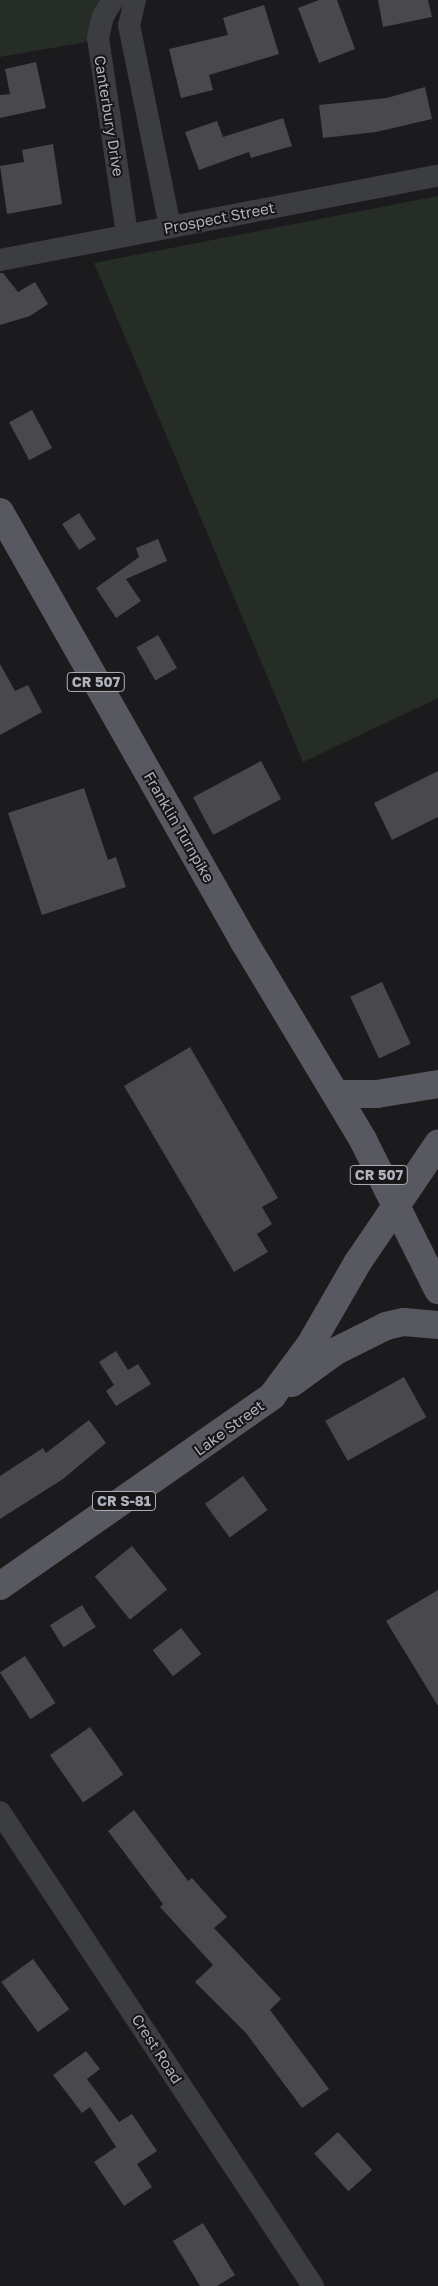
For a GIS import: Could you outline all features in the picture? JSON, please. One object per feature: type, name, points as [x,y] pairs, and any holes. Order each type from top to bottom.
[{"type":"main road","name":"Franklin Turnpike","points":[[0,512],[243,940],[363,1140],[396,1210]]},
{"type":"main road","points":[[336,1094],[378,1094],[438,1084]]},
{"type":"main road","name":"Lake Street","points":[[0,1586],[272,1396],[310,1345],[358,1262],[396,1210],[438,1144]]},
{"type":"main road","name":"CR 507","points":[[396,1210],[438,1290]]},
{"type":"main road","points":[[272,1396],[336,1351],[386,1326],[404,1322],[438,1325]]},
{"type":"street","name":"Canterbury Drive","points":[[113,0],[103,16],[98,38],[127,235]]},
{"type":"street","points":[[135,0],[129,25],[170,227]]},
{"type":"street","name":"Prospect Street","points":[[0,260],[438,176]]},
{"type":"street","name":"Crest Road","points":[[0,1812],[314,2286]]},
{"type":"shaded area","points":[[0,0],[100,0],[86,42],[0,57]]},
{"type":"shaded area","points":[[438,196],[438,698],[303,762],[94,263]]},
{"type":"building","points":[[319,0],[337,0],[355,49],[319,63],[298,8]]},
{"type":"building","points":[[378,0],[428,0],[432,17],[383,27]]},
{"type":"building","points":[[264,5],[279,54],[209,75],[213,90],[181,98],[169,49],[228,35],[223,18]]},
{"type":"building","points":[[36,62],[46,108],[0,118],[0,95],[10,94],[5,69]]},
{"type":"building","points":[[425,87],[432,119],[376,132],[323,138],[319,105],[387,98]]},
{"type":"building","points":[[283,118],[292,146],[251,158],[249,152],[199,170],[185,132],[217,121],[223,137]]},
{"type":"building","points":[[53,144],[62,204],[7,214],[0,166],[24,162],[22,150]]},
{"type":"building","points":[[0,273],[3,273],[18,292],[35,282],[48,304],[30,316],[0,325]]},
{"type":"building","points":[[32,410],[52,448],[29,460],[9,422]]},
{"type":"building","points":[[79,513],[96,539],[79,550],[62,524]]},
{"type":"building","points":[[158,539],[167,561],[126,579],[141,601],[116,618],[96,588],[139,557],[136,548]]},
{"type":"building","points":[[158,635],[177,668],[155,680],[136,648]]},
{"type":"building","points":[[0,664],[15,691],[28,685],[42,712],[0,735]]},
{"type":"building","points":[[261,761],[281,799],[213,835],[193,797]]},
{"type":"building","points":[[438,771],[438,817],[392,840],[374,803]]},
{"type":"building","points":[[84,788],[108,860],[116,857],[126,887],[42,915],[8,813]]},
{"type":"building","points":[[382,982],[411,1044],[379,1058],[350,997]]},
{"type":"building","points":[[190,1047],[278,1198],[262,1207],[272,1224],[257,1234],[268,1252],[234,1272],[124,1086]]},
{"type":"building","points":[[116,1351],[128,1370],[138,1364],[151,1384],[116,1406],[106,1391],[114,1385],[99,1362]]},
{"type":"building","points":[[404,1377],[426,1417],[348,1461],[325,1421]]},
{"type":"building","points":[[89,1420],[106,1443],[63,1479],[0,1519],[0,1476],[43,1448],[46,1453]]},
{"type":"building","points":[[243,1476],[268,1510],[230,1538],[205,1504]]},
{"type":"building","points":[[132,1546],[167,1590],[130,1620],[95,1576]]},
{"type":"building","points":[[438,1590],[438,1706],[386,1621]]},
{"type":"building","points":[[82,1605],[96,1627],[64,1647],[50,1625]]},
{"type":"building","points":[[181,1628],[201,1654],[173,1676],[153,1650]]},
{"type":"building","points":[[25,1656],[55,1703],[30,1719],[0,1673]]},
{"type":"building","points":[[90,1727],[123,1775],[83,1803],[50,1755]]},
{"type":"building","points":[[134,1810],[188,1881],[192,1878],[227,1917],[214,1928],[281,1999],[270,2010],[329,2089],[302,2108],[246,2033],[195,1982],[213,1965],[160,1907],[163,1904],[108,1831]]},
{"type":"building","points":[[33,1959],[69,2009],[38,2032],[1,1982]]},
{"type":"building","points":[[86,2051],[100,2069],[87,2079],[119,2122],[132,2114],[157,2151],[137,2164],[152,2187],[124,2206],[94,2162],[116,2147],[90,2107],[82,2113],[53,2075]]},
{"type":"building","points":[[338,2132],[372,2170],[348,2191],[314,2153]]},
{"type":"building","points":[[203,2223],[235,2275],[217,2286],[200,2286],[173,2241]]}]
